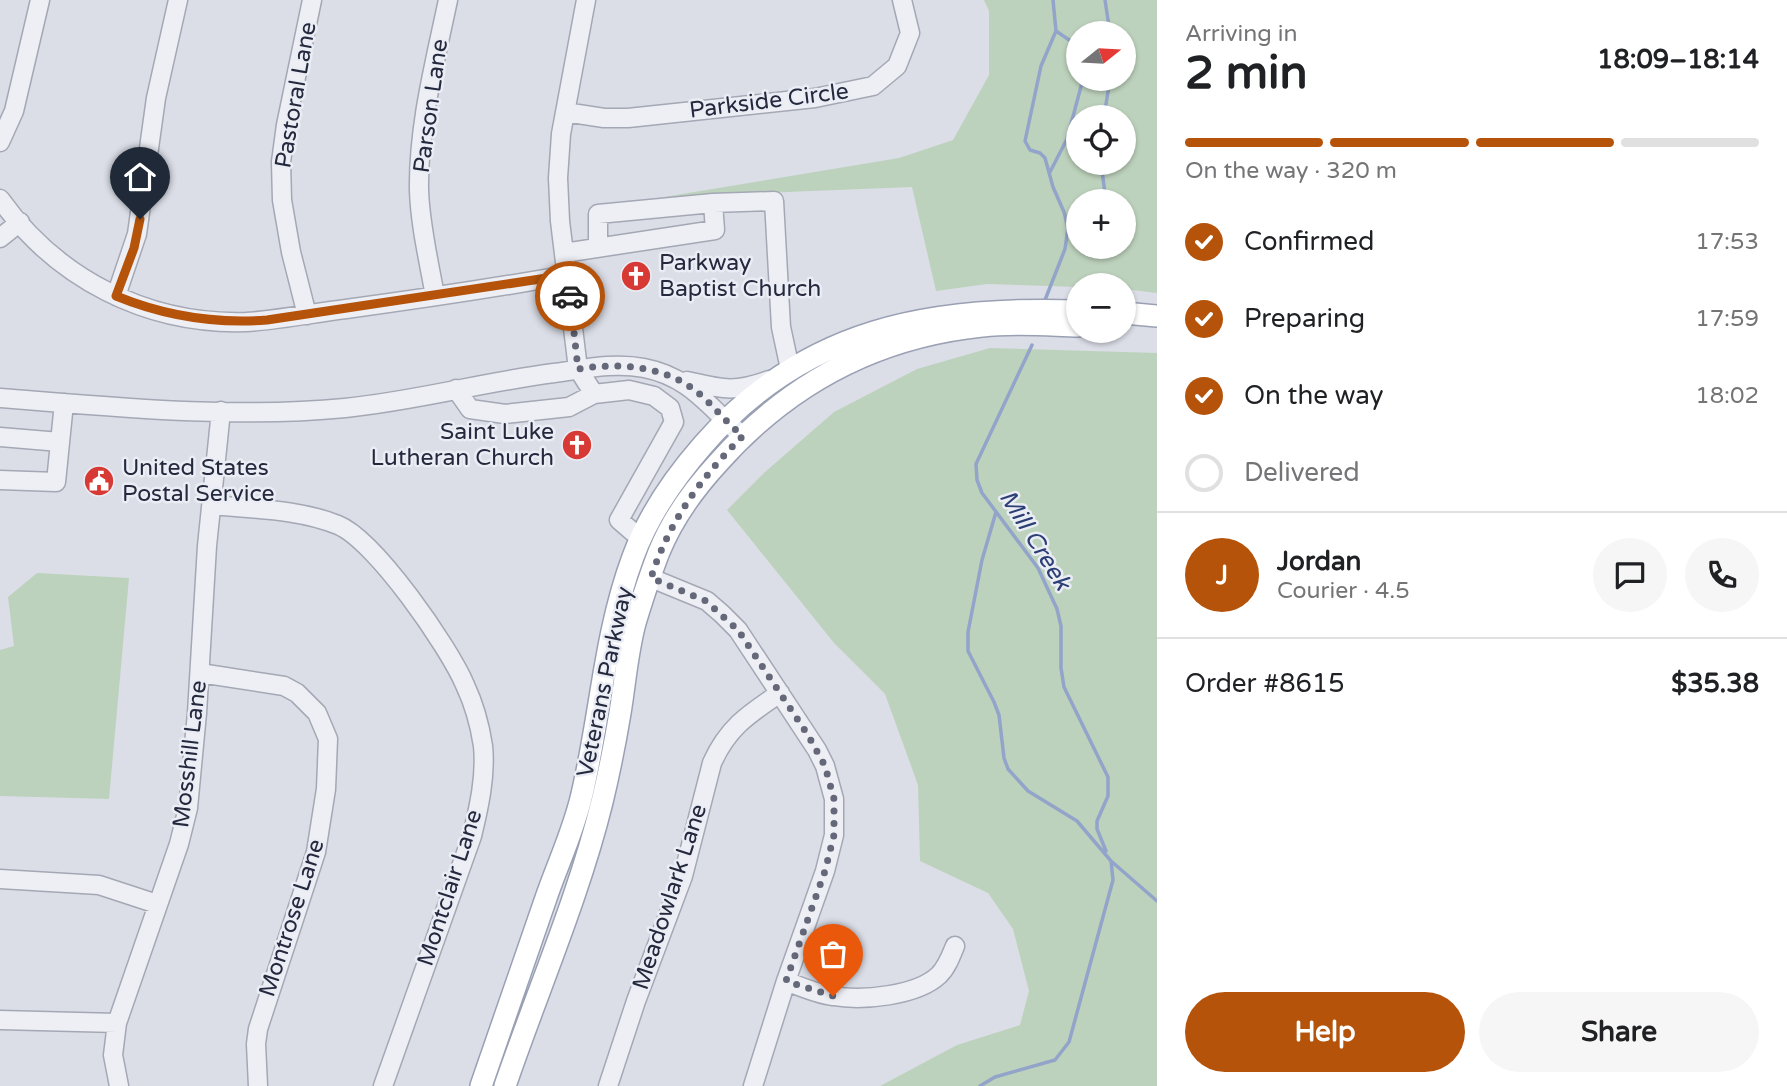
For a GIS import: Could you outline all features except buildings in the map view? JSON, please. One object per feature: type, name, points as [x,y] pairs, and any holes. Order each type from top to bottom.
[{"type":"main road","name":"Veterans Parkway","points":[[481,1084],[576,817],[594,734],[611,629],[628,571],[641,539],[677,476],[725,421],[785,373],[845,341],[908,322],[986,311],[1066,311]]},
{"type":"main road","points":[[1136,314],[1157,316]]},
{"type":"main road","name":"Veterans Parkway","points":[[505,1086],[594,831],[609,771],[633,633],[659,552],[704,478],[743,436],[775,408],[817,379],[866,354],[896,343],[981,326],[1066,326]]},
{"type":"main road","points":[[1136,328],[1157,329]]},
{"type":"street","points":[[0,142],[14,111],[40,0]]},
{"type":"street","points":[[116,296],[137,234],[156,98],[178,0]]},
{"type":"street","name":"Pastoral Lane","points":[[307,314],[291,252],[282,200],[281,162],[312,0]]},
{"type":"street","name":"Parson Lane","points":[[435,296],[419,192],[420,154],[448,0]]},
{"type":"street","points":[[586,0],[558,156],[558,178],[578,369],[594,394]]},
{"type":"street","name":"Parkside Circle","points":[[565,112],[604,118],[628,118],[814,98],[873,86],[897,66],[910,33],[902,0]]},
{"type":"street","points":[[0,199],[57,260],[94,286],[172,314],[208,321],[247,322],[567,275]]},
{"type":"street","points":[[0,398],[279,413],[347,408],[578,369],[625,366],[644,368],[677,379],[731,390],[748,388],[785,373],[774,201],[713,203],[598,214],[598,247]]},
{"type":"street","points":[[564,253],[715,230],[713,203]]},
{"type":"street","points":[[0,238],[20,222]]},
{"type":"street","points":[[677,379],[703,397],[743,436]]},
{"type":"street","points":[[456,389],[470,409],[505,414],[569,407],[594,394],[629,390],[654,396],[670,408],[674,422],[619,520],[641,539]]},
{"type":"street","points":[[0,480],[57,482],[64,403]]},
{"type":"street","name":"Mosshill Lane","points":[[118,1086],[113,1055],[117,1023],[179,844],[188,808],[200,673],[207,546],[220,411]]},
{"type":"street","points":[[0,437],[60,442]]},
{"type":"street","name":"Montclair Lane","points":[[212,505],[299,514],[339,525],[364,542],[405,591],[447,652],[465,684],[477,718],[483,766],[480,800],[472,836],[383,1086]]},
{"type":"street","points":[[651,578],[706,601],[738,630],[825,766],[834,799],[831,853],[753,1086]]},
{"type":"street","name":"Montrose Lane","points":[[200,673],[284,686],[308,702],[317,713],[328,739],[326,789],[316,852],[258,1029],[258,1086]]},
{"type":"street","name":"Meadowlark Lane","points":[[608,1086],[639,992],[683,876],[712,763],[730,730],[780,693]]},
{"type":"street","points":[[0,879],[99,885],[157,904]]},
{"type":"street","points":[[786,981],[833,996],[860,998],[896,993],[916,988],[939,975],[947,965],[955,946]]},
{"type":"street","points":[[0,1020],[117,1023]]},
{"type":"street","points":[[481,1084],[505,1086]]},
{"type":"green space","points":[[984,0],[1157,0],[1157,293],[1136,290],[1136,273],[1066,273],[1066,287],[987,284],[936,291],[912,187],[664,197],[899,158],[953,140],[989,75],[989,11]]},
{"type":"green space","points":[[990,348],[1157,353],[1157,1086],[880,1086],[957,1045],[1020,1025],[1029,991],[1013,929],[988,893],[920,861],[918,785],[885,694],[834,643],[727,510],[765,472],[834,412],[917,369]]},
{"type":"green space","points":[[37,573],[129,578],[109,799],[0,796],[0,650],[14,646],[8,597]]},
{"type":"waterway","name":"Mill Creek","points":[[1045,300],[1065,249],[1068,228],[1045,158],[1030,150],[1025,141],[1041,66],[1056,31],[1053,0]]},
{"type":"waterway","points":[[1105,0],[1108,21]]},
{"type":"waterway","points":[[1056,31],[1066,38]]},
{"type":"waterway","points":[[1050,172],[1067,139],[1080,91]]},
{"type":"waterway","points":[[1106,105],[1108,91]]},
{"type":"waterway","points":[[1103,175],[1104,189]]},
{"type":"waterway","name":"Mill Creek","points":[[1032,345],[976,464],[977,480],[982,493],[1038,568],[1057,609],[1061,626],[1064,687],[1108,777],[1108,796],[1097,821],[1097,829],[1106,851]]},
{"type":"waterway","points":[[980,1086],[995,1077],[1055,1060],[1069,1042],[1113,880],[1111,861],[1077,821],[1028,791],[1008,769],[1004,758],[999,715],[968,651],[968,632],[982,560],[996,512]]},
{"type":"waterway","name":"Mill Creek","points":[[1111,861],[1157,901]]},
{"type":"way so far","points":[[570,296],[578,369],[625,366],[644,368],[677,379],[703,397],[743,436],[690,497],[659,552],[651,578],[706,601],[738,630],[808,735],[825,766],[834,799],[831,853],[786,981],[833,996]]},
{"type":"place","name":"Parkway Baptist Church","points":[[636,276]]},
{"type":"place","name":"Saint Luke Lutheran Church","points":[[577,445]]},
{"type":"place","name":"United States Postal Service","points":[[99,481]]},
{"type":"route","points":[[140,219],[134,248],[116,296],[189,318],[226,322],[267,320],[567,275],[570,296]]}]
